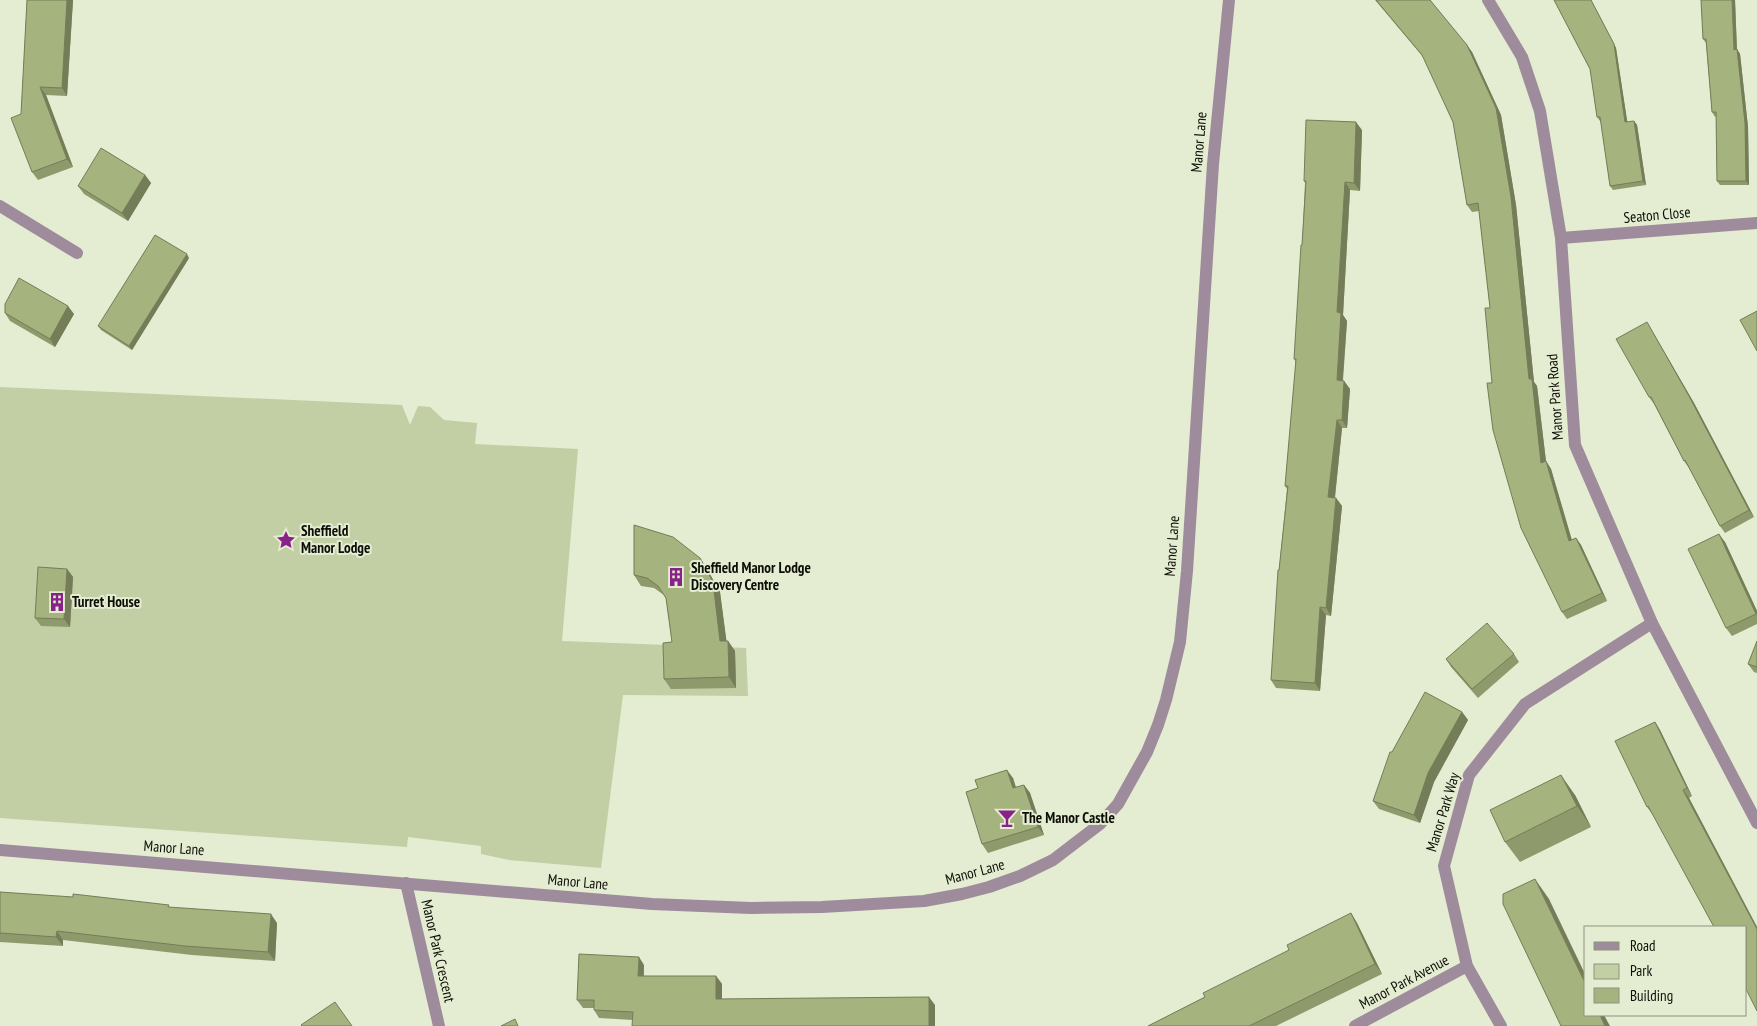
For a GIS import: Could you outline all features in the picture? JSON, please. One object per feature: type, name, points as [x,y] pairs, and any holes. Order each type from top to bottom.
[{"type":"street","name":"Manor Lane","points":[[0,850],[662,905],[751,908],[822,907],[924,901],[989,888],[1053,860],[1100,824],[1118,804],[1146,752],[1166,700],[1180,642],[1187,571],[1213,164],[1229,0]]},
{"type":"street","name":"Manor Park Road","points":[[1488,0],[1522,58],[1540,111],[1561,238],[1575,446],[1652,623],[1756,818]]},
{"type":"street","points":[[0,206],[77,253]]},
{"type":"street","name":"Seaton Close","points":[[1561,238],[1757,223]]},
{"type":"street","name":"Manor Park Way","points":[[1501,1026],[1468,966],[1444,866],[1469,775],[1525,704],[1652,623]]},
{"type":"street","name":"Manor Park Crescent","points":[[406,883],[439,1026]]},
{"type":"street","name":"Manor Park Avenue","points":[[1355,1026],[1468,966]]},
{"type":"green space","name":"Sheffield Manor Lodge","points":[[0,387],[402,405],[410,425],[418,406],[430,407],[444,420],[477,423],[475,444],[578,449],[562,641],[746,648],[748,696],[623,695],[601,868],[509,860],[481,854],[481,846],[408,837],[407,847],[0,818]]},
{"type":"building","points":[[27,0],[67,0],[62,88],[40,87],[67,159],[32,172],[11,118],[21,114]]},
{"type":"building","points":[[1376,0],[1430,0],[1467,45],[1496,108],[1511,197],[1529,379],[1532,379],[1541,463],[1546,461],[1569,541],[1576,538],[1602,593],[1562,612],[1521,528],[1493,430],[1487,383],[1492,383],[1485,308],[1490,308],[1478,203],[1467,205],[1453,122],[1422,55]]},
{"type":"building","points":[[1554,0],[1591,0],[1614,44],[1625,122],[1634,121],[1643,181],[1610,186],[1600,117],[1597,117],[1590,69]]},
{"type":"building","points":[[1701,0],[1732,0],[1734,50],[1737,49],[1745,123],[1746,181],[1717,181],[1716,112],[1712,112],[1706,39],[1703,39]]},
{"type":"building","points":[[1306,120],[1356,122],[1354,183],[1345,182],[1337,312],[1341,313],[1337,380],[1344,381],[1342,420],[1337,420],[1328,497],[1336,498],[1326,608],[1320,607],[1315,683],[1271,680],[1278,570],[1288,486],[1285,486],[1296,359],[1294,359],[1306,181],[1304,181]]},
{"type":"building","points":[[101,148],[145,175],[122,213],[78,186]]},
{"type":"building","points":[[155,235],[187,254],[129,346],[98,326]]},
{"type":"building","points":[[19,278],[68,306],[50,339],[5,313],[5,304]]},
{"type":"building","points":[[1757,311],[1757,351],[1740,320]]},
{"type":"building","points":[[1647,322],[1689,396],[1749,510],[1720,526],[1651,397],[1649,397],[1616,339]]},
{"type":"building","points":[[634,525],[673,537],[700,558],[713,582],[720,641],[728,641],[729,677],[664,679],[663,643],[672,642],[666,598],[658,586],[647,578],[634,575]]},
{"type":"building","points":[[1719,534],[1756,614],[1726,628],[1688,549]]},
{"type":"building","name":"Turret House","points":[[38,567],[67,569],[64,619],[35,618]]},
{"type":"building","points":[[1487,623],[1514,654],[1472,689],[1446,659]]},
{"type":"building","points":[[1757,641],[1757,667],[1748,664]]},
{"type":"building","points":[[1425,692],[1462,712],[1428,773],[1414,815],[1373,801],[1390,752],[1392,752]]},
{"type":"building","points":[[1655,722],[1687,788],[1683,790],[1757,929],[1757,1011],[1747,991],[1747,926],[1713,926],[1647,807],[1615,741]]},
{"type":"building","name":"The Manor Castle","points":[[1007,770],[1013,788],[1024,785],[1038,827],[982,844],[966,792],[978,788],[975,780]]},
{"type":"building","points":[[1561,775],[1577,806],[1505,842],[1490,810]]},
{"type":"building","points":[[1535,879],[1584,981],[1584,1016],[1600,1016],[1605,1026],[1561,1026],[1503,904],[1503,894]]},
{"type":"building","points":[[0,892],[73,897],[73,894],[169,905],[168,907],[271,914],[268,952],[185,946],[57,931],[56,937],[0,933]]},
{"type":"building","points":[[1351,913],[1375,964],[1249,1026],[1148,1026],[1205,997],[1203,993],[1289,950],[1287,945]]},
{"type":"building","points":[[579,954],[639,957],[638,976],[716,976],[716,999],[929,997],[929,1026],[632,1026],[633,1012],[594,1010],[594,1000],[577,1000]]},
{"type":"building","points":[[335,1002],[352,1026],[301,1025]]},
{"type":"building","points":[[515,1019],[518,1026],[501,1026]]},
{"type":"place","name":"Sheffield Manor Lodge","points":[[286,540]]},
{"type":"place","name":"Sheffield Manor Lodge Discovery Centre","points":[[676,577]]},
{"type":"place","name":"Turret House","points":[[57,602]]},
{"type":"place","name":"The Manor Castle","points":[[1007,818]]}]
